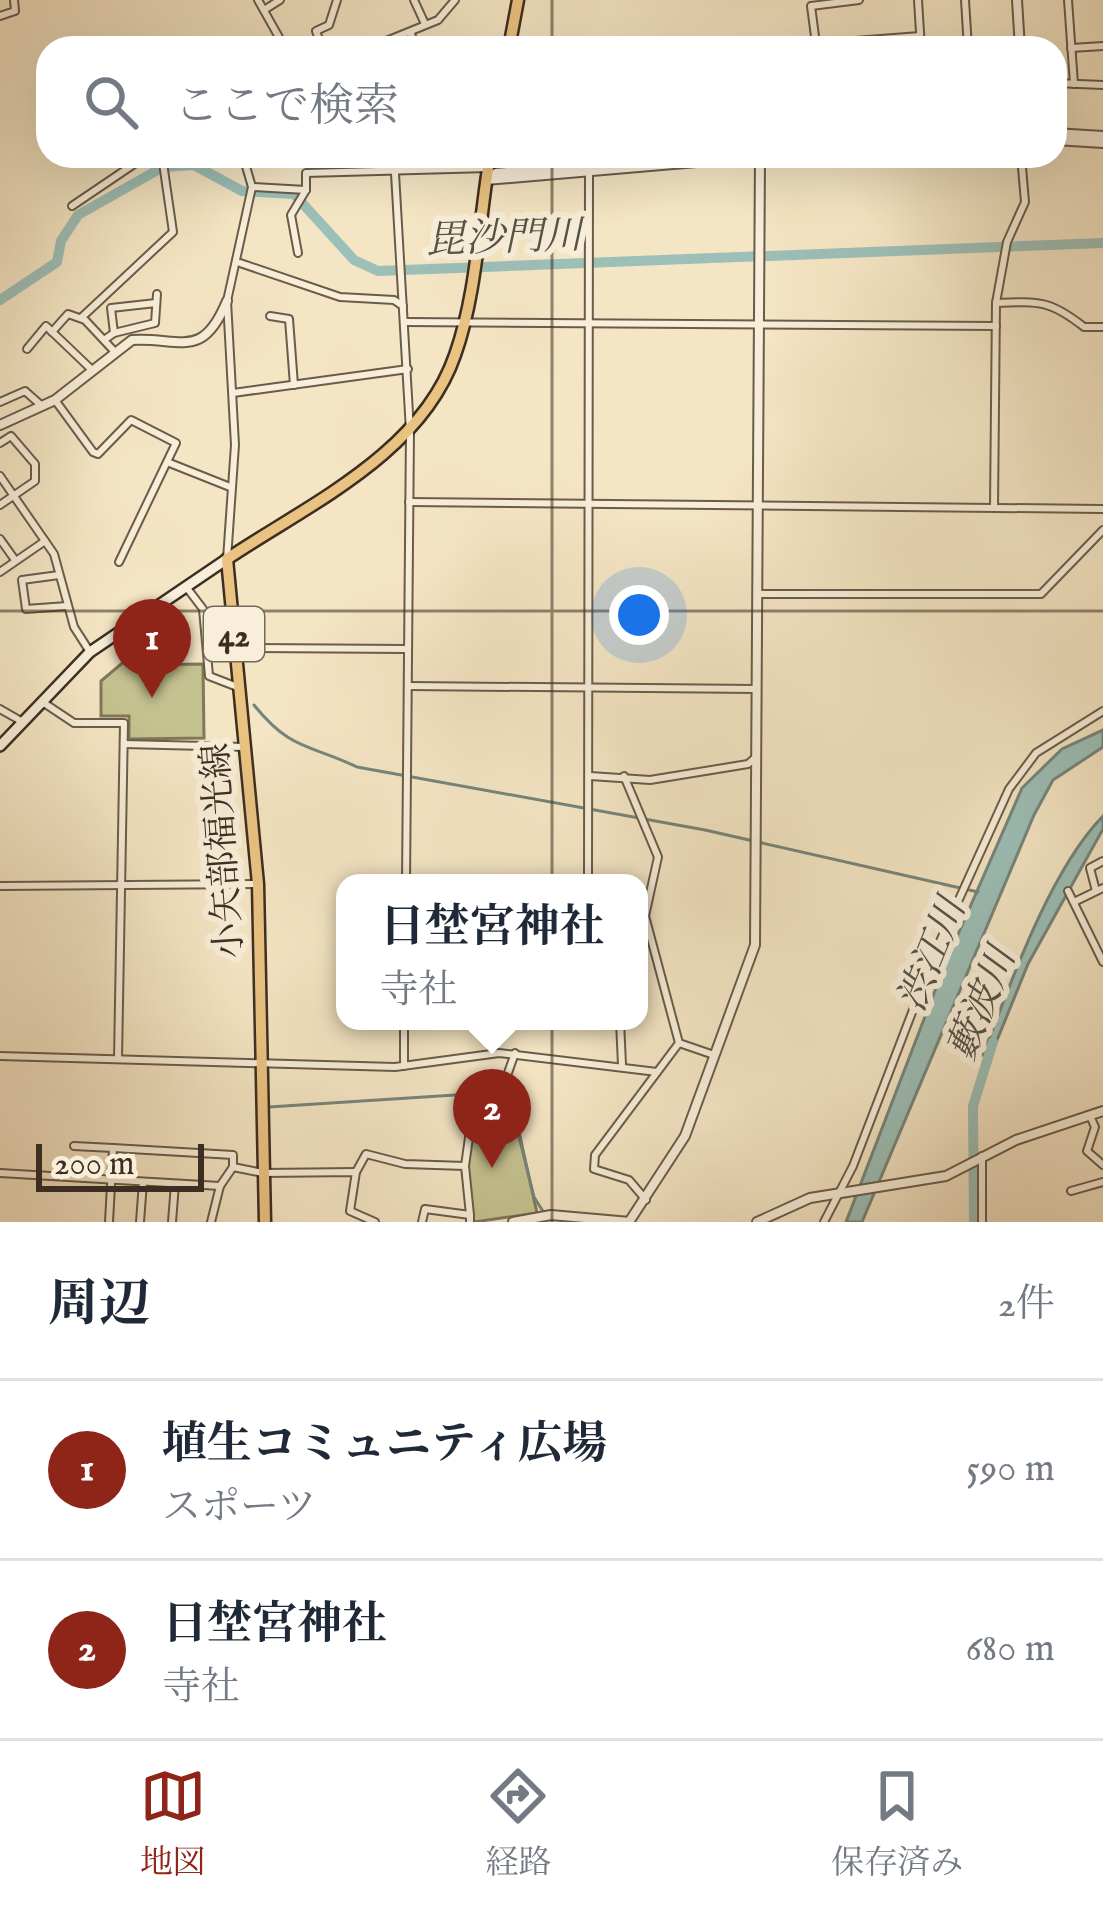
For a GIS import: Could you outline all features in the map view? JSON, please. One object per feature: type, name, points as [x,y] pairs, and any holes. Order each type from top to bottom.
[{"type":"main road","points":[[511,36],[518,0]]},
{"type":"main road","name":"42","points":[[227,559],[379,458],[410,431],[447,377],[463,323],[488,168]]},
{"type":"main road","points":[[0,746],[90,652],[227,559]]},
{"type":"main road","name":"小矢部福光線","points":[[227,559],[258,884],[265,1222]]},
{"type":"street","points":[[0,16],[15,11],[14,0]]},
{"type":"street","points":[[258,0],[279,36]]},
{"type":"street","points":[[265,10],[280,0]]},
{"type":"street","points":[[318,36],[316,32],[328,25],[337,1],[347,0]]},
{"type":"street","points":[[414,0],[425,26]]},
{"type":"street","points":[[400,36],[445,16],[455,0]]},
{"type":"street","points":[[815,36],[812,6],[859,0]]},
{"type":"street","points":[[918,0],[920,36]]},
{"type":"street","points":[[964,0],[967,36]]},
{"type":"street","points":[[1017,0],[1019,36]]},
{"type":"street","points":[[1068,0],[1073,84]]},
{"type":"street","points":[[410,32],[412,36]]},
{"type":"street","points":[[1071,48],[1103,46]]},
{"type":"street","points":[[1067,84],[1103,85]]},
{"type":"street","points":[[1067,137],[1103,139]]},
{"type":"street","points":[[72,206],[128,168]]},
{"type":"street","points":[[81,318],[173,232],[164,168]]},
{"type":"street","points":[[0,425],[55,400],[132,340],[184,344],[200,340],[218,325],[239,262],[252,187],[246,168]]},
{"type":"street","points":[[488,168],[496,173],[552,168]]},
{"type":"street","points":[[298,253],[290,215],[306,190],[306,173],[632,168]]},
{"type":"street","points":[[513,1222],[551,1215],[630,1222],[686,1136],[755,945],[763,168]]},
{"type":"street","points":[[994,507],[997,302],[1007,242],[1025,202],[1022,168]]},
{"type":"street","points":[[394,170],[410,431],[406,874]]},
{"type":"street","points":[[588,874],[592,688],[589,172]]},
{"type":"street","points":[[252,187],[306,190]]},
{"type":"street","points":[[239,262],[340,297],[394,300],[404,306]]},
{"type":"street","points":[[104,340],[114,332],[155,323],[157,298],[111,308],[114,332]]},
{"type":"street","points":[[227,302],[233,393],[227,559]]},
{"type":"street","points":[[997,302],[1042,304],[1070,312],[1084,327],[1103,327]]},
{"type":"street","points":[[52,332],[68,314],[81,318],[114,351]]},
{"type":"street","points":[[270,316],[289,319],[293,385]]},
{"type":"street","points":[[404,322],[996,326]]},
{"type":"street","points":[[27,349],[46,326],[94,372]]},
{"type":"street","points":[[233,393],[408,369]]},
{"type":"street","points":[[0,402],[25,392],[42,406]]},
{"type":"street","points":[[55,400],[98,454],[131,420],[176,443],[119,562]]},
{"type":"street","points":[[0,442],[11,436],[35,464],[34,481],[0,506]]},
{"type":"street","points":[[167,462],[231,487]]},
{"type":"street","points":[[0,476],[45,541],[67,606],[90,652]]},
{"type":"street","points":[[409,502],[1103,509]]},
{"type":"street","points":[[758,594],[1041,594],[1103,530]]},
{"type":"street","points":[[0,539],[16,561]]},
{"type":"street","points":[[0,572],[45,541]]},
{"type":"street","points":[[59,575],[22,580],[26,609],[67,606]]},
{"type":"street","points":[[187,587],[203,609],[209,676],[240,688]]},
{"type":"street","points":[[236,648],[408,649]]},
{"type":"street","points":[[408,686],[758,688]]},
{"type":"street","points":[[40,700],[74,723],[124,723],[118,1059]]},
{"type":"street","points":[[0,709],[21,721]]},
{"type":"street","points":[[824,1222],[842,1194],[936,950],[1009,789],[1036,753],[1103,711]]},
{"type":"street","points":[[124,744],[245,747]]},
{"type":"street","points":[[590,776],[650,780],[748,764],[757,756]]},
{"type":"street","points":[[624,776],[658,857],[648,902]]},
{"type":"street","points":[[1074,902],[1099,890],[1090,868],[1103,861]]},
{"type":"street","points":[[0,886],[258,884]]},
{"type":"street","points":[[1068,891],[1103,962]]},
{"type":"street","points":[[648,927],[680,1043]]},
{"type":"street","points":[[404,1030],[404,1066]]},
{"type":"street","points":[[620,1030],[622,1066]]},
{"type":"street","points":[[680,1043],[714,1055]]},
{"type":"street","points":[[646,1200],[628,1180],[598,1172],[594,1164],[602,1140],[680,1043]]},
{"type":"street","points":[[0,1057],[404,1066],[515,1053],[657,1072]]},
{"type":"street","points":[[494,1115],[512,1075],[515,1053]]},
{"type":"street","points":[[757,1222],[810,1198],[946,1176],[980,1157],[1103,1112]]},
{"type":"street","points":[[422,1222],[425,1209],[470,1219],[465,1166],[472,1116],[506,1117]]},
{"type":"street","points":[[1090,1116],[1095,1127],[1087,1151],[1103,1165]]},
{"type":"street","points":[[74,1146],[233,1155],[211,1222]]},
{"type":"street","points":[[109,1222],[112,1148]]},
{"type":"street","points":[[375,1222],[350,1211],[356,1172],[365,1154],[405,1164],[465,1166]]},
{"type":"street","points":[[980,1157],[982,1222]]},
{"type":"street","points":[[232,1167],[263,1174],[356,1172]]},
{"type":"street","points":[[0,1173],[220,1186]]},
{"type":"street","points":[[140,1222],[142,1182]]},
{"type":"street","points":[[1071,1191],[1103,1182]]},
{"type":"street","points":[[172,1222],[175,1184]]},
{"type":"shaded area","points":[[127,659],[132,665],[203,664],[204,738],[129,739],[129,716],[101,716],[101,681]]},
{"type":"shaded area","points":[[515,1114],[537,1213],[474,1222],[465,1167],[473,1117]]},
{"type":"water","points":[[1103,730],[1103,747],[1053,780],[1034,815],[862,1222],[846,1222],[946,962],[1022,788],[1062,749]]},
{"type":"water","points":[[1103,816],[1103,829],[1028,964],[991,1055],[983,1055],[1049,897]]},
{"type":"waterway","name":"毘沙門川","points":[[0,300],[57,262],[61,241],[78,215],[161,168]]},
{"type":"waterway","name":"毘沙門川","points":[[200,168],[242,191],[294,194],[354,260],[378,271],[1103,243]]},
{"type":"waterway","name":"渋江川","points":[[254,705],[290,739],[357,767],[705,830],[978,892]]},
{"type":"waterway","name":"藪波川","points":[[974,1222],[973,1106],[993,1042]]},
{"type":"waterway","points":[[269,1107],[486,1093],[509,1097],[534,1197],[544,1213]]},
{"type":"place","name":"埴生コミュニティ広場","points":[[152,698]]},
{"type":"place","name":"日埜宮神社","points":[[492,1168]]}]
